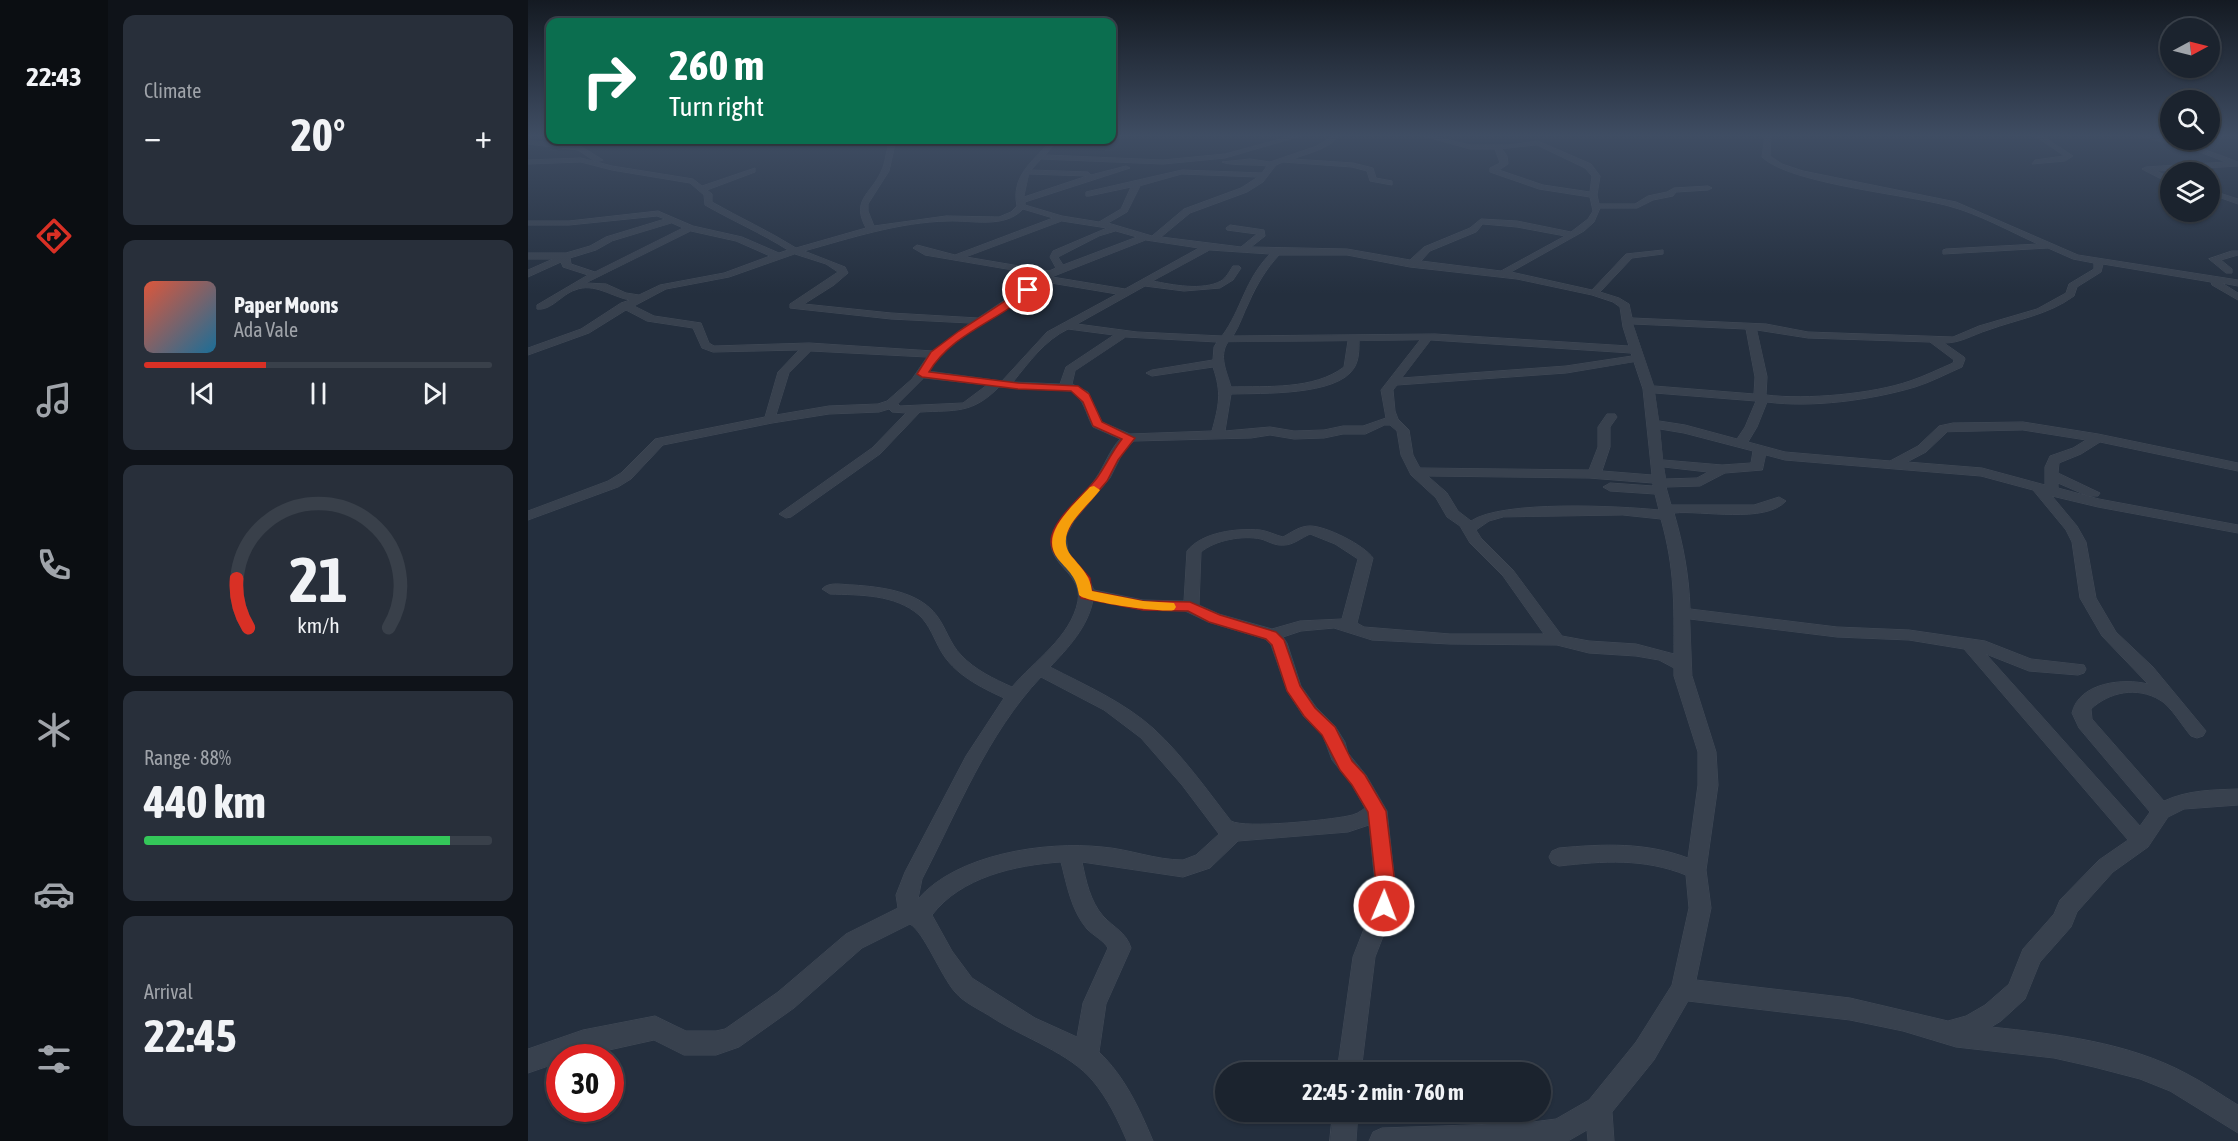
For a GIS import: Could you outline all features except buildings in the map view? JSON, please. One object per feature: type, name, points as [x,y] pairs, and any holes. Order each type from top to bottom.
[{"type":"street","points":[[871,229],[863,216],[864,202],[874,188]]},
{"type":"street","points":[[1019,203],[1022,188]]},
{"type":"street","points":[[528,352],[574,336],[625,305],[663,287],[726,275],[795,250],[871,229],[946,218],[1000,219],[1019,203],[1058,188]]},
{"type":"street","points":[[1089,194],[1117,188]]},
{"type":"street","points":[[1052,274],[1056,253],[1108,226],[1124,210],[1135,188]]},
{"type":"street","points":[[528,516],[613,484],[626,476],[659,442],[772,419],[829,410],[879,408],[891,404],[922,374],[935,354],[1052,274],[1149,238],[1187,211],[1246,188]]},
{"type":"street","points":[[1545,188],[1558,192],[1593,195]]},
{"type":"street","points":[[1502,274],[1560,244],[1592,219],[1597,211],[1593,195],[1594,188]]},
{"type":"street","points":[[1596,206],[1637,206],[1651,198],[1670,194],[1674,190],[1704,188]]},
{"type":"street","points":[[1854,188],[1953,204],[2045,246],[2076,257],[2204,275],[2238,283]]},
{"type":"street","points":[[701,189],[709,196],[710,205],[795,250],[842,269],[843,273],[831,283],[795,304],[796,308],[981,321]]},
{"type":"street","points":[[2220,196],[2238,202]]},
{"type":"street","points":[[1019,203],[1061,218],[1108,226],[1149,238],[1208,247],[1277,252],[1347,252],[1410,264],[1456,267],[1594,293],[1616,300],[1625,306],[1649,389],[1660,484],[1678,553],[1682,581],[1681,664],[1683,676],[1707,752],[1706,807],[1696,870],[1700,908],[1691,957],[1682,989],[1644,1051],[1599,1108],[1559,1132],[1492,1138],[1382,1141]]},
{"type":"street","points":[[528,223],[569,223],[658,213],[690,228],[721,234],[760,247],[778,256]]},
{"type":"street","points":[[956,258],[1061,218]]},
{"type":"street","points":[[528,273],[566,256],[588,250],[609,239],[672,220]]},
{"type":"street","points":[[1410,264],[1420,258],[1427,249],[1473,230],[1483,220],[1572,235]]},
{"type":"street","points":[[721,234],[751,225]]},
{"type":"street","points":[[541,307],[574,286],[690,228]]},
{"type":"street","points":[[1230,228],[1261,232],[1262,234],[1244,249]]},
{"type":"street","points":[[1946,252],[2045,246]]},
{"type":"street","points":[[891,404],[896,409],[916,410],[966,406],[1001,383],[1051,334],[1208,247]]},
{"type":"street","points":[[917,248],[925,252],[956,258],[1052,274],[1124,292]]},
{"type":"street","points":[[1218,433],[1226,391],[1217,363],[1217,354],[1223,339],[1235,325],[1243,303],[1260,270],[1277,252]]},
{"type":"street","points":[[1594,293],[1629,256],[1660,252]]},
{"type":"street","points":[[2234,271],[2214,258],[2235,253]]},
{"type":"street","points":[[528,256],[566,256]]},
{"type":"street","points":[[566,256],[566,266],[596,275]]},
{"type":"street","points":[[1628,321],[1751,327],[1811,336],[1934,341],[1964,338],[1985,328],[2043,311],[2071,294],[2072,286],[2098,270],[2099,262]]},
{"type":"street","points":[[1142,282],[1171,286],[1218,285],[1231,276],[1236,268]]},
{"type":"street","points":[[2204,275],[2234,271]]},
{"type":"street","points":[[2204,275],[2238,297]]},
{"type":"street","points":[[574,286],[606,287],[624,296],[638,298]]},
{"type":"street","points":[[625,305],[651,319],[697,325],[702,343],[706,347],[809,346],[935,354]]},
{"type":"street","points":[[1068,326],[1124,333],[1223,339],[1428,337],[1639,354]]},
{"type":"street","points":[[1740,443],[1753,428],[1762,398],[1759,389],[1761,377],[1751,327]]},
{"type":"street","points":[[1065,387],[1070,369],[1124,333]]},
{"type":"street","points":[[1226,391],[1325,383],[1348,370],[1351,364],[1354,337]]},
{"type":"street","points":[[1428,337],[1387,390],[1389,411],[1393,421],[1402,430],[1407,455],[1416,472],[1442,496],[1452,514],[1469,528],[1475,540],[1508,573],[1557,640]]},
{"type":"street","points":[[1649,389],[1784,401],[1882,392],[1913,384],[1932,374],[1953,368],[1960,362],[1952,352],[1934,341]]},
{"type":"street","points":[[772,419],[770,416],[784,372],[809,346]]},
{"type":"street","points":[[1393,382],[1592,367],[1639,354]]},
{"type":"street","points":[[1152,373],[1217,363]]},
{"type":"street","points":[[922,374],[1074,388],[1084,394],[1097,424],[1113,433],[1129,438],[1218,433],[1251,434],[1270,430],[1294,435],[1324,434],[1343,430],[1365,430],[1382,422],[1393,421]]},
{"type":"street","points":[[786,514],[876,451],[916,410]]},
{"type":"street","points":[[1595,475],[1596,462],[1604,449],[1602,434],[1611,417]]},
{"type":"street","points":[[1652,424],[1685,429],[1760,450],[1812,460],[1982,472],[2123,508],[2238,529]]},
{"type":"street","points":[[1891,465],[1922,448],[1943,429],[2023,426],[2098,438],[2238,467]]},
{"type":"street","points":[[1129,438],[1113,459],[1103,479],[1068,519],[1059,534],[1058,543],[1062,555],[1083,578],[1085,604],[1074,626],[1053,655],[1014,695],[978,754],[912,878],[907,896],[908,907],[924,922],[944,958],[964,986],[1018,1021],[1049,1038],[1068,1045],[1086,1057],[1102,1072],[1122,1101],[1140,1141]]},
{"type":"street","points":[[2045,489],[2052,475],[2050,469],[2055,459],[2077,451],[2098,438]]},
{"type":"street","points":[[1658,463],[1722,469],[1757,467],[1760,450]]},
{"type":"street","points":[[1610,487],[1704,481],[1722,469]]},
{"type":"street","points":[[1416,472],[1595,475],[1660,484]]},
{"type":"street","points":[[2052,475],[2123,508]]},
{"type":"street","points":[[2045,489],[2079,542],[2083,556],[2086,589],[2095,613],[2110,636],[2147,671],[2197,730]]},
{"type":"street","points":[[1469,528],[1484,518],[1503,513],[1667,512],[1681,507],[1768,507],[1779,501]]},
{"type":"street","points":[[1190,606],[1194,551],[1200,544],[1207,540],[1253,534],[1285,541],[1312,530],[1358,550],[1366,558],[1348,624]]},
{"type":"street","points":[[830,589],[881,592],[906,601],[924,611],[951,655],[959,663],[992,686],[1014,695]]},
{"type":"street","points":[[1086,595],[1097,595],[1143,605],[1190,606],[1214,618],[1271,635],[1279,643],[1285,656],[1293,687],[1310,712],[1332,736],[1339,755],[1359,780],[1377,811],[1385,884],[1384,906],[1364,957],[1354,1018],[1350,1062]]},
{"type":"street","points":[[1681,613],[1868,635],[1909,635],[1996,650],[2029,665],[2078,669]]},
{"type":"street","points":[[1271,635],[1300,626],[1320,623],[1348,624],[1358,631],[1372,635],[1450,639],[1557,640],[1589,647],[1636,650],[1663,655],[1681,664]]},
{"type":"street","points":[[1970,646],[2141,841]]},
{"type":"street","points":[[1040,669],[1110,706],[1147,733],[1189,780],[1224,827],[1234,833],[1258,833],[1348,824],[1364,819],[1377,811]]},
{"type":"street","points":[[2161,811],[2085,723],[2080,711],[2081,707],[2091,699],[2117,685],[2166,694]]},
{"type":"street","points":[[1947,1033],[1971,1026],[1993,1013],[2018,991],[2031,956],[2063,920],[2068,907],[2106,866],[2141,841],[2161,811],[2191,800],[2221,796],[2238,797]]},
{"type":"street","points":[[528,1061],[593,1040],[655,1028],[684,1043],[716,1043],[731,1039],[786,1000],[854,940],[915,914],[946,887],[986,867],[1038,854],[1070,853],[1102,855],[1172,868],[1190,867],[1199,864],[1234,833]]},
{"type":"street","points":[[1559,857],[1632,852],[1668,858],[1696,870]]},
{"type":"street","points":[[1070,853],[1075,881],[1087,910],[1096,924],[1117,940],[1120,948],[1095,1003],[1086,1057]]},
{"type":"street","points":[[1682,989],[1850,1009],[1903,1020],[1947,1033],[2054,1046],[2140,1067],[2178,1082],[2238,1120]]},
{"type":"street","points":[[1599,1108],[1602,1141]]},
{"type":"street","points":[[1343,1141],[1345,1122]]},
{"type":"slow traffic","points":[[1094,490],[1068,519],[1059,534],[1058,543],[1062,555],[1083,578],[1086,595],[1169,607]]},
{"type":"route","points":[[1028,290],[962,333],[935,354],[922,374],[988,380],[1018,386],[1074,388],[1084,394],[1097,424],[1113,433],[1129,438],[1113,459],[1103,479],[1068,519],[1059,534],[1058,543],[1062,555],[1083,578],[1086,595],[1097,595],[1158,607],[1190,606],[1214,618],[1271,635],[1279,643],[1293,687],[1310,712],[1329,731],[1336,742],[1339,755],[1359,780],[1377,811],[1385,884],[1384,906]]}]
